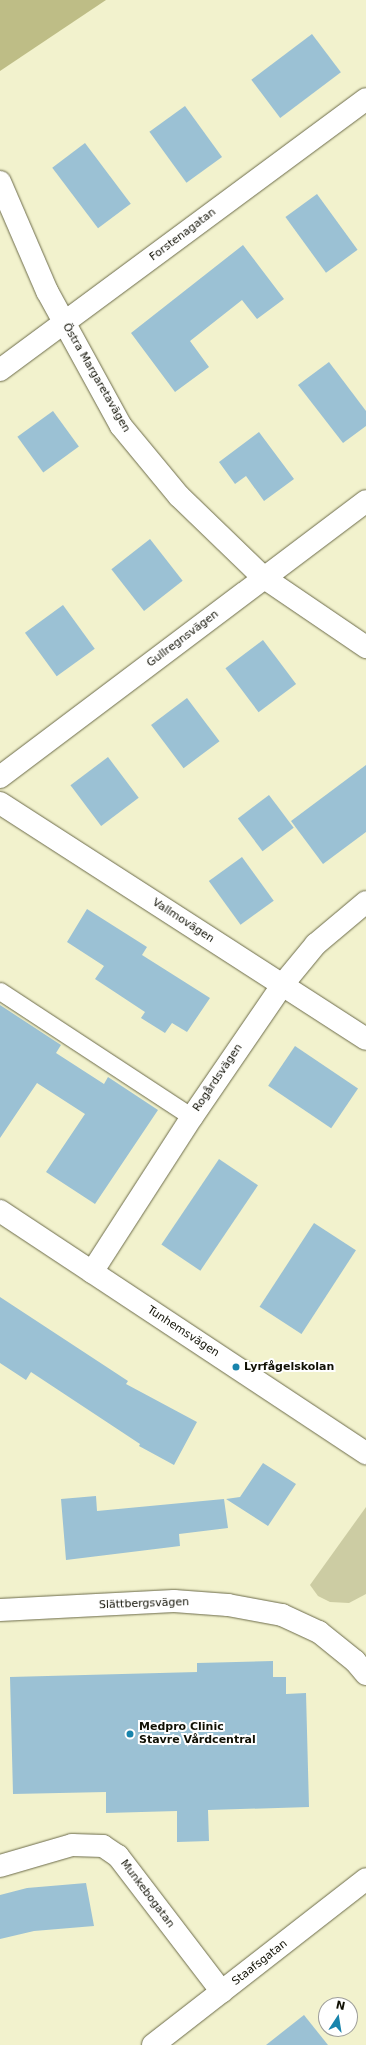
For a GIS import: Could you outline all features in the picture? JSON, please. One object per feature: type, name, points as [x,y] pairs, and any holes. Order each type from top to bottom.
[{"type":"street","name":"Forstenagatan","points":[[0,370],[366,99]]},
{"type":"street","name":"Östra Margaretavägen","points":[[0,182],[34,263],[64,323],[121,426],[179,496],[263,577],[366,647]]},
{"type":"street","name":"Gullregnsvägen","points":[[0,777],[263,577],[366,501]]},
{"type":"street","name":"Vallmovägen","points":[[0,803],[283,984],[366,1039]]},
{"type":"street","name":"Rogårdsvägen","points":[[92,1272],[192,1117],[283,984],[316,944],[366,902]]},
{"type":"street","name":"Tunhemsvägen","points":[[0,1211],[366,1453]]},
{"type":"street","name":"Slättbergsvägen","points":[[0,1610],[174,1601],[228,1605],[282,1615],[320,1632],[362,1662]]},
{"type":"street","name":"Munkebogatan","points":[[0,1866],[72,1845],[103,1846],[118,1856],[222,1992]]},
{"type":"street","name":"Staafsgatan","points":[[153,2045],[366,1880]]},
{"type":"lane","points":[[0,991],[192,1117]]},
{"type":"green space","points":[[366,1507],[366,1594],[349,1603],[330,1602],[318,1596],[310,1585]]},
{"type":"shaded area","points":[[0,0],[106,0],[0,71]]},
{"type":"building","points":[[312,34],[341,72],[280,118],[251,80]]},
{"type":"building","points":[[185,106],[222,157],[186,183],[149,132]]},
{"type":"building","points":[[85,143],[131,204],[98,228],[52,168]]},
{"type":"building","points":[[317,194],[358,250],[326,273],[285,217]]},
{"type":"building","points":[[243,245],[284,299],[257,319],[242,300],[190,341],[209,367],[175,392],[131,333]]},
{"type":"building","points":[[329,362],[366,411],[366,426],[343,443],[298,385]]},
{"type":"building","points":[[53,411],[79,447],[43,472],[17,437]]},
{"type":"building","points":[[259,432],[294,479],[264,501],[246,476],[235,484],[219,462]]},
{"type":"building","points":[[150,539],[183,581],[144,611],[111,569]]},
{"type":"building","points":[[63,605],[95,649],[57,676],[25,633]]},
{"type":"building","points":[[263,640],[296,684],[259,712],[225,668]]},
{"type":"building","points":[[187,698],[219,741],[184,768],[151,725]]},
{"type":"building","points":[[108,757],[139,798],[101,826],[70,785]]},
{"type":"building","points":[[366,765],[366,832],[323,864],[291,821]]},
{"type":"building","points":[[269,795],[294,828],[263,851],[238,818]]},
{"type":"building","points":[[242,857],[274,901],[241,925],[209,881]]},
{"type":"building","points":[[87,909],[147,947],[142,955],[210,998],[187,1032],[172,1023],[165,1033],[141,1018],[145,1012],[95,979],[104,966],[67,942]]},
{"type":"building","points":[[0,1005],[61,1045],[56,1053],[104,1084],[108,1077],[158,1110],[95,1204],[46,1172],[85,1114],[37,1083],[0,1138]]},
{"type":"building","points":[[295,1046],[358,1088],[331,1128],[268,1086]]},
{"type":"building","points":[[219,1159],[258,1185],[200,1271],[161,1244]]},
{"type":"building","points":[[314,1223],[356,1250],[301,1334],[260,1307]]},
{"type":"building","points":[[0,1297],[128,1381],[126,1384],[197,1422],[174,1465],[139,1446],[140,1444],[31,1372],[26,1380],[0,1363]]},
{"type":"building","points":[[263,1463],[296,1484],[268,1526],[226,1499],[240,1497]]},
{"type":"building","points":[[96,1496],[97,1511],[224,1499],[228,1528],[179,1534],[180,1546],[66,1560],[61,1499]]},
{"type":"building","points":[[273,1661],[273,1677],[286,1677],[286,1694],[306,1693],[309,1807],[208,1810],[209,1841],[177,1842],[177,1811],[106,1813],[106,1792],[13,1794],[10,1677],[197,1672],[197,1663]]},
{"type":"building","points":[[86,1883],[94,1926],[34,1931],[0,1939],[0,1895],[27,1888]]},
{"type":"building","points":[[304,2015],[318,2032],[318,2037],[322,2037],[328,2045],[266,2045]]},
{"type":"place","name":"Lyrfågelskolan","points":[[236,1367]]},
{"type":"place","name":"Medpro Clinic Stavre Vårdcentral","points":[[130,1734]]}]
